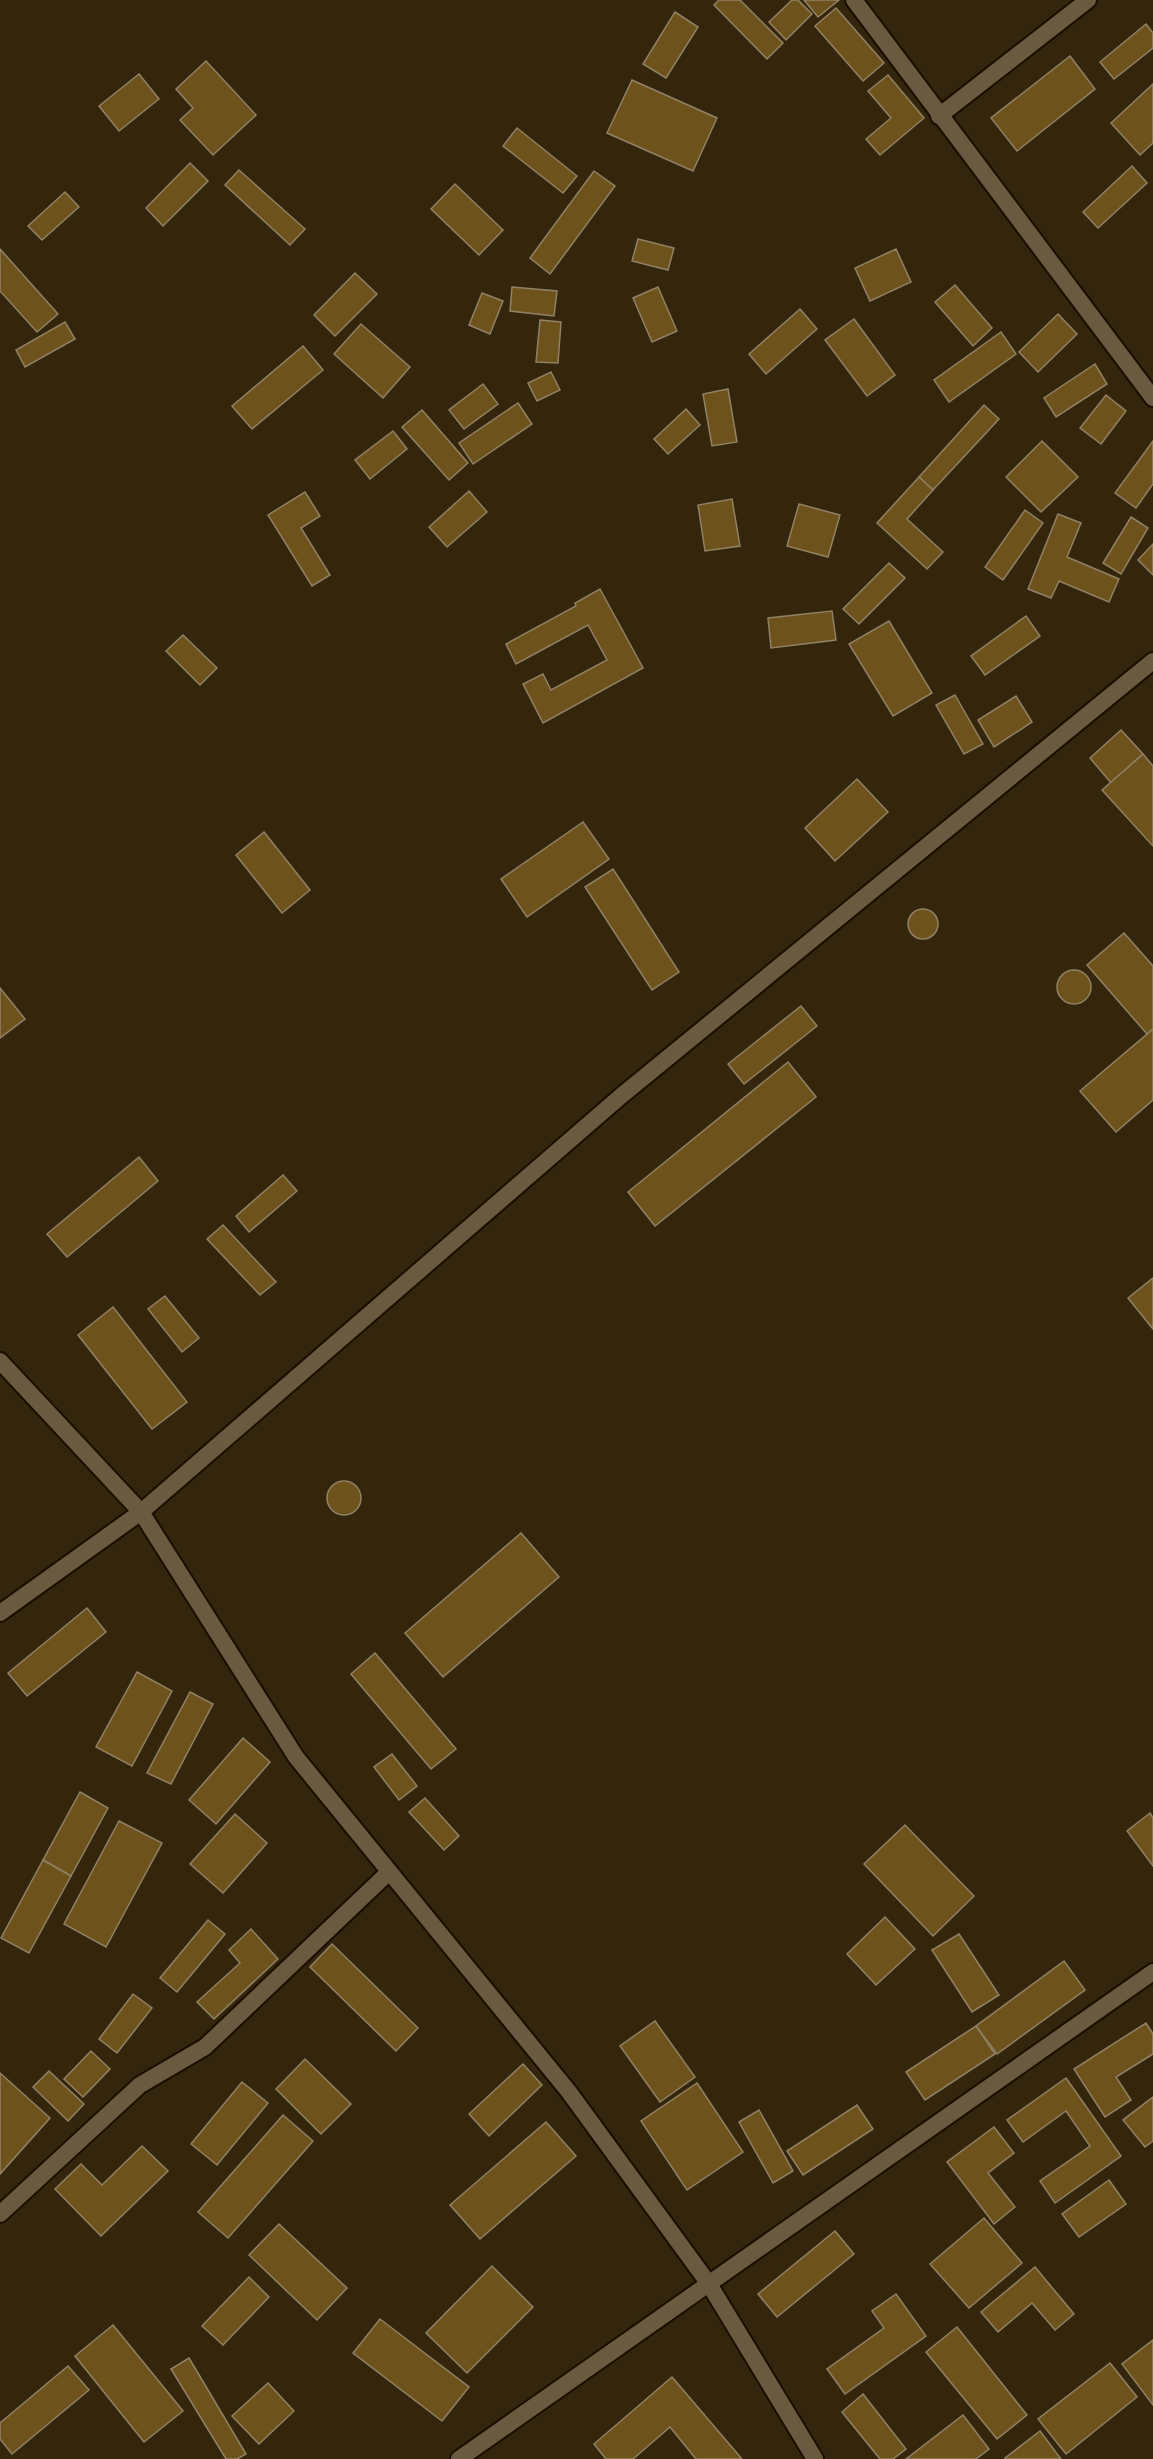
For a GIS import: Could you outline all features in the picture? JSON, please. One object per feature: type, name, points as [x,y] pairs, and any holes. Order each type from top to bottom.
[{"type":"street","points":[[854,0],[1153,398]]},
{"type":"street","points":[[939,116],[1088,0]]},
{"type":"street","points":[[0,1613],[141,1512],[621,1096],[1153,662]]},
{"type":"street","points":[[0,1360],[141,1512],[296,1757],[569,2092],[709,2284],[815,2459]]},
{"type":"street","points":[[0,2214],[140,2085],[205,2047],[390,1872]]},
{"type":"street","points":[[459,2459],[1153,1972]]},
{"type":"building","points":[[719,0],[740,0],[783,43],[767,59],[714,5]]},
{"type":"building","points":[[792,0],[798,0],[812,14],[786,40],[769,22]]},
{"type":"building","points":[[804,0],[839,0],[818,17]]},
{"type":"building","points":[[836,8],[884,63],[863,81],[815,26]]},
{"type":"building","points":[[675,12],[698,27],[666,78],[643,64]]},
{"type":"building","points":[[1146,24],[1153,33],[1153,48],[1114,79],[1100,62]]},
{"type":"building","points":[[1070,56],[1095,89],[1017,151],[991,118]]},
{"type":"building","points":[[206,61],[256,115],[213,155],[180,120],[193,108],[176,89]]},
{"type":"building","points":[[139,74],[159,99],[119,131],[99,106]]},
{"type":"building","points":[[888,75],[924,118],[880,155],[866,139],[891,118],[868,91]]},
{"type":"building","points":[[632,80],[717,118],[693,171],[607,133]]},
{"type":"building","points":[[1153,84],[1153,143],[1140,155],[1111,123]]},
{"type":"building","points":[[517,128],[577,176],[563,193],[503,146]]},
{"type":"building","points":[[190,163],[208,181],[163,226],[146,208]]},
{"type":"building","points":[[1132,166],[1147,183],[1098,228],[1083,212]]},
{"type":"building","points":[[239,170],[305,229],[290,245],[225,185]]},
{"type":"building","points":[[594,171],[615,186],[550,274],[530,258]]},
{"type":"building","points":[[455,184],[503,230],[479,255],[431,209]]},
{"type":"building","points":[[65,192],[79,207],[42,240],[28,226]]},
{"type":"building","points":[[638,239],[674,248],[668,270],[632,261]]},
{"type":"building","points":[[0,249],[58,314],[37,332],[0,291]]},
{"type":"building","points":[[896,249],[911,282],[870,301],[855,268]]},
{"type":"building","points":[[355,273],[377,294],[335,336],[314,315]]},
{"type":"building","points":[[955,285],[992,328],[973,346],[935,302]]},
{"type":"building","points":[[512,287],[557,291],[554,316],[510,311]]},
{"type":"building","points":[[658,287],[677,331],[652,342],[633,298]]},
{"type":"building","points":[[482,293],[503,301],[490,334],[469,325]]},
{"type":"building","points":[[800,309],[817,329],[766,374],[749,354]]},
{"type":"building","points":[[1058,314],[1077,334],[1038,372],[1019,352]]},
{"type":"building","points":[[854,319],[895,375],[867,396],[825,340]]},
{"type":"building","points":[[540,320],[561,322],[558,363],[536,362]]},
{"type":"building","points":[[65,322],[75,339],[25,367],[16,350]]},
{"type":"building","points":[[361,324],[410,367],[383,398],[334,354]]},
{"type":"building","points":[[1001,332],[1016,354],[949,402],[934,380]]},
{"type":"building","points":[[303,346],[323,370],[252,429],[232,406]]},
{"type":"building","points":[[1095,364],[1107,384],[1056,417],[1044,398]]},
{"type":"building","points":[[551,372],[560,390],[537,401],[528,383]]},
{"type":"building","points":[[483,384],[498,404],[464,429],[449,410]]},
{"type":"building","points":[[728,389],[737,442],[712,446],[703,394]]},
{"type":"building","points":[[1106,395],[1126,411],[1101,444],[1080,428]]},
{"type":"building","points":[[518,403],[532,424],[473,464],[459,443]]},
{"type":"building","points":[[984,405],[999,419],[933,490],[919,477]]},
{"type":"building","points":[[686,409],[700,425],[668,454],[654,439]]},
{"type":"building","points":[[422,410],[468,463],[449,480],[402,427]]},
{"type":"building","points":[[393,431],[407,449],[370,479],[355,460]]},
{"type":"building","points":[[1042,441],[1078,477],[1041,512],[1006,477]]},
{"type":"building","points":[[1153,441],[1153,484],[1136,508],[1115,493]]},
{"type":"building","points":[[919,477],[933,490],[907,519],[943,552],[927,569],[877,523]]},
{"type":"building","points":[[469,491],[487,512],[447,547],[429,527]]},
{"type":"building","points":[[305,492],[320,516],[301,528],[330,575],[312,586],[268,515]]},
{"type":"building","points":[[732,499],[740,546],[705,551],[698,505]]},
{"type":"building","points":[[799,504],[840,515],[828,557],[787,546]]},
{"type":"building","points":[[1025,510],[1043,523],[1003,580],[985,567]]},
{"type":"building","points":[[1058,514],[1081,523],[1067,557],[1119,579],[1109,602],[1059,581],[1051,598],[1028,589]]},
{"type":"building","points":[[1131,517],[1148,528],[1121,574],[1103,563]]},
{"type":"building","points":[[1153,544],[1153,575],[1138,560]]},
{"type":"building","points":[[889,563],[905,578],[859,624],[843,609]]},
{"type":"building","points":[[600,589],[643,668],[543,723],[523,684],[543,674],[551,690],[607,660],[588,625],[516,664],[506,644],[576,606],[575,603]]},
{"type":"building","points":[[832,611],[836,640],[771,648],[768,618]]},
{"type":"building","points":[[1026,616],[1040,636],[985,675],[971,656]]},
{"type":"building","points":[[889,621],[932,693],[893,716],[849,644]]},
{"type":"building","points":[[183,635],[217,668],[200,685],[166,651]]},
{"type":"building","points":[[955,695],[983,744],[964,754],[936,705]]},
{"type":"building","points":[[1016,696],[1032,722],[994,747],[978,720]]},
{"type":"building","points":[[1121,730],[1143,754],[1111,783],[1090,758]]},
{"type":"building","points":[[1143,754],[1153,766],[1153,846],[1102,790]]},
{"type":"building","points":[[857,779],[888,812],[835,861],[805,828]]},
{"type":"building","points":[[583,822],[609,859],[527,917],[501,879]]},
{"type":"building","points":[[264,832],[310,890],[282,913],[236,855]]},
{"type":"building","points":[[613,869],[679,972],[652,990],[585,887]]},
{"type":"building","points":[[923,909],[934,913],[938,924],[934,935],[923,939],[912,935],[908,924],[912,913]]},
{"type":"building","points":[[1124,933],[1153,966],[1153,1029],[1147,1034],[1087,965]]},
{"type":"building","points":[[1074,970],[1086,975],[1091,987],[1086,999],[1074,1004],[1062,999],[1057,987],[1062,975]]},
{"type":"building","points":[[0,988],[25,1019],[0,1038]]},
{"type":"building","points":[[801,1006],[817,1026],[744,1084],[728,1064]]},
{"type":"building","points":[[1153,1029],[1153,1100],[1116,1132],[1080,1091]]},
{"type":"building","points":[[788,1062],[816,1097],[655,1226],[628,1192]]},
{"type":"building","points":[[139,1157],[158,1181],[67,1257],[47,1234]]},
{"type":"building","points":[[283,1175],[297,1191],[249,1232],[236,1216]]},
{"type":"building","points":[[223,1225],[276,1282],[260,1295],[207,1239]]},
{"type":"building","points":[[1153,1278],[1153,1329],[1128,1298]]},
{"type":"building","points":[[165,1296],[199,1338],[182,1352],[148,1309]]},
{"type":"building","points":[[113,1307],[187,1402],[152,1429],[78,1335]]},
{"type":"building","points":[[344,1481],[356,1486],[361,1498],[356,1510],[344,1515],[332,1510],[327,1498],[332,1486]]},
{"type":"building","points":[[521,1533],[559,1577],[443,1677],[405,1633]]},
{"type":"building","points":[[87,1608],[106,1632],[27,1696],[8,1673]]},
{"type":"building","points":[[375,1653],[456,1749],[431,1769],[351,1674]]},
{"type":"building","points":[[137,1672],[172,1691],[132,1766],[96,1747]]},
{"type":"building","points":[[190,1692],[213,1704],[171,1784],[147,1773]]},
{"type":"building","points":[[243,1738],[270,1762],[216,1824],[189,1800]]},
{"type":"building","points":[[392,1754],[417,1786],[399,1800],[374,1767]]},
{"type":"building","points":[[80,1792],[108,1808],[71,1876],[43,1860]]},
{"type":"building","points":[[425,1798],[459,1836],[444,1850],[409,1812]]},
{"type":"building","points":[[1150,1813],[1153,1818],[1153,1866],[1127,1831]]},
{"type":"building","points":[[235,1814],[267,1843],[223,1893],[190,1864]]},
{"type":"building","points":[[119,1821],[162,1843],[106,1947],[64,1924]]},
{"type":"building","points":[[905,1825],[974,1896],[933,1936],[864,1864]]},
{"type":"building","points":[[43,1860],[71,1876],[29,1953],[1,1938]]},
{"type":"building","points":[[885,1917],[915,1949],[876,1985],[847,1954]]},
{"type":"building","points":[[208,1920],[225,1934],[177,1992],[160,1978]]},
{"type":"building","points":[[251,1929],[278,1959],[214,2019],[197,2002],[240,1963],[229,1950]]},
{"type":"building","points":[[959,1934],[999,1995],[972,2012],[932,1950]]},
{"type":"building","points":[[332,1944],[418,2028],[396,2051],[310,1967]]},
{"type":"building","points":[[1064,1961],[1085,1990],[997,2054],[976,2026]]},
{"type":"building","points":[[133,1994],[152,2008],[117,2053],[99,2039]]},
{"type":"building","points":[[655,2021],[695,2077],[660,2102],[620,2046]]},
{"type":"building","points":[[1146,2023],[1153,2034],[1153,2054],[1116,2077],[1131,2100],[1105,2117],[1074,2069]]},
{"type":"building","points":[[976,2026],[995,2054],[925,2100],[906,2072]]},
{"type":"building","points":[[91,2051],[110,2069],[83,2097],[64,2079]]},
{"type":"building","points":[[305,2059],[351,2104],[321,2134],[276,2089]]},
{"type":"building","points":[[523,2064],[542,2085],[489,2136],[469,2114]]},
{"type":"building","points":[[49,2071],[84,2104],[68,2121],[33,2087]]},
{"type":"building","points":[[0,2073],[50,2118],[0,2174]]},
{"type":"building","points":[[1066,2078],[1121,2156],[1055,2203],[1040,2181],[1090,2146],[1066,2111],[1023,2142],[1007,2120]]},
{"type":"building","points":[[242,2082],[268,2103],[217,2165],[191,2144]]},
{"type":"building","points":[[697,2083],[743,2152],[687,2190],[641,2121]]},
{"type":"building","points":[[1153,2097],[1153,2141],[1145,2147],[1123,2120]]},
{"type":"building","points":[[857,2105],[873,2129],[803,2175],[787,2151]]},
{"type":"building","points":[[759,2110],[793,2171],[773,2183],[739,2122]]},
{"type":"building","points":[[283,2115],[313,2141],[228,2238],[198,2212]]},
{"type":"building","points":[[546,2122],[576,2156],[480,2239],[450,2205]]},
{"type":"building","points":[[994,2127],[1014,2153],[988,2173],[1015,2207],[994,2224],[947,2162]]},
{"type":"building","points":[[142,2146],[168,2171],[101,2236],[55,2189],[81,2164],[102,2185]]},
{"type":"building","points":[[1109,2180],[1126,2204],[1079,2237],[1062,2214]]},
{"type":"building","points":[[984,2218],[1022,2263],[969,2308],[930,2264]]},
{"type":"building","points":[[279,2224],[347,2288],[317,2320],[249,2255]]},
{"type":"building","points":[[835,2231],[854,2254],[777,2317],[758,2294]]},
{"type":"building","points":[[492,2266],[533,2307],[467,2373],[426,2333]]},
{"type":"building","points":[[1035,2267],[1074,2314],[1055,2330],[1032,2303],[998,2332],[981,2312]]},
{"type":"building","points":[[249,2277],[269,2297],[223,2345],[202,2326]]},
{"type":"building","points":[[896,2294],[926,2336],[845,2394],[827,2369],[884,2328],[872,2311]]},
{"type":"building","points":[[380,2319],[469,2387],[442,2421],[353,2353]]},
{"type":"building","points":[[113,2325],[183,2411],[144,2442],[75,2356]]},
{"type":"building","points":[[957,2327],[1027,2415],[997,2439],[926,2352]]},
{"type":"building","points":[[1153,2340],[1153,2405],[1122,2364]]},
{"type":"building","points":[[189,2358],[246,2454],[237,2459],[226,2459],[171,2369]]},
{"type":"building","points":[[1110,2363],[1137,2397],[1066,2454],[1038,2419]]},
{"type":"building","points":[[68,2366],[89,2390],[12,2454],[0,2439],[0,2423]]},
{"type":"building","points":[[672,2377],[742,2459],[696,2459],[670,2427],[633,2459],[606,2459],[594,2444]]},
{"type":"building","points":[[268,2383],[294,2411],[259,2444],[232,2416]]},
{"type":"building","points":[[863,2394],[906,2449],[893,2459],[880,2459],[842,2412]]},
{"type":"building","points":[[963,2415],[989,2449],[976,2459],[906,2459]]},
{"type":"building","points":[[1040,2431],[1061,2459],[1005,2458]]}]
